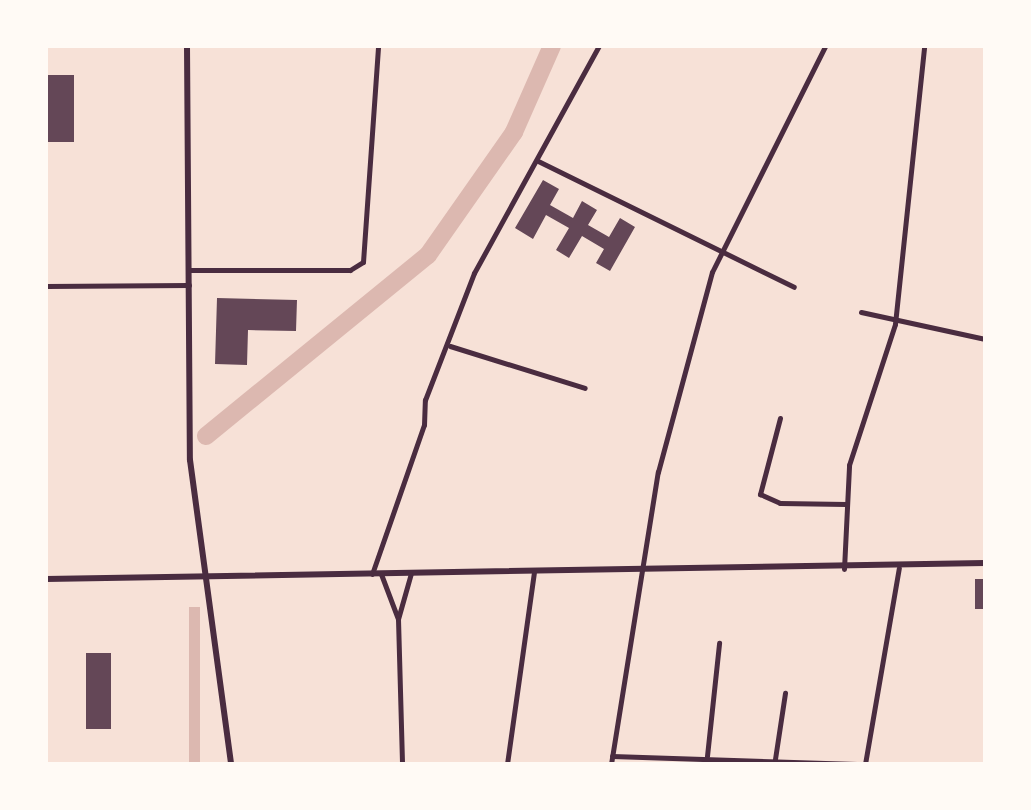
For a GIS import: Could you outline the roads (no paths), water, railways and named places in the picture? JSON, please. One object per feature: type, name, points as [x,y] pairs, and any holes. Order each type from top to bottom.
[{"type":"street","points":[[187,46],[190,460],[231,764]]},
{"type":"street","points":[[189,270],[358,267],[378,46]]},
{"type":"street","points":[[372,574],[424,425],[425,400],[450,346],[474,273],[599,46]]},
{"type":"street","points":[[611,764],[639,573],[658,472],[719,256],[825,46]]},
{"type":"street","points":[[844,569],[849,465],[895,324],[924,46]]},
{"type":"street","points":[[538,161],[719,256],[794,287]]},
{"type":"street","points":[[46,286],[189,285]]},
{"type":"street","points":[[861,312],[895,324],[985,339]]},
{"type":"street","points":[[450,346],[585,388]]},
{"type":"street","points":[[780,418],[760,494],[780,503],[846,504]]},
{"type":"street","points":[[46,579],[639,573],[899,568],[985,563]]},
{"type":"street","points":[[865,764],[899,568]]},
{"type":"street","points":[[402,764],[398,619],[411,573]]},
{"type":"street","points":[[507,764],[534,573]]},
{"type":"street","points":[[381,574],[398,619]]},
{"type":"street","points":[[707,756],[719,643]]},
{"type":"street","points":[[775,759],[785,693]]},
{"type":"street","points":[[612,756],[707,756],[857,764]]},
{"type":"waterway","points":[[206,436],[428,255],[514,132],[552,46]]}]
